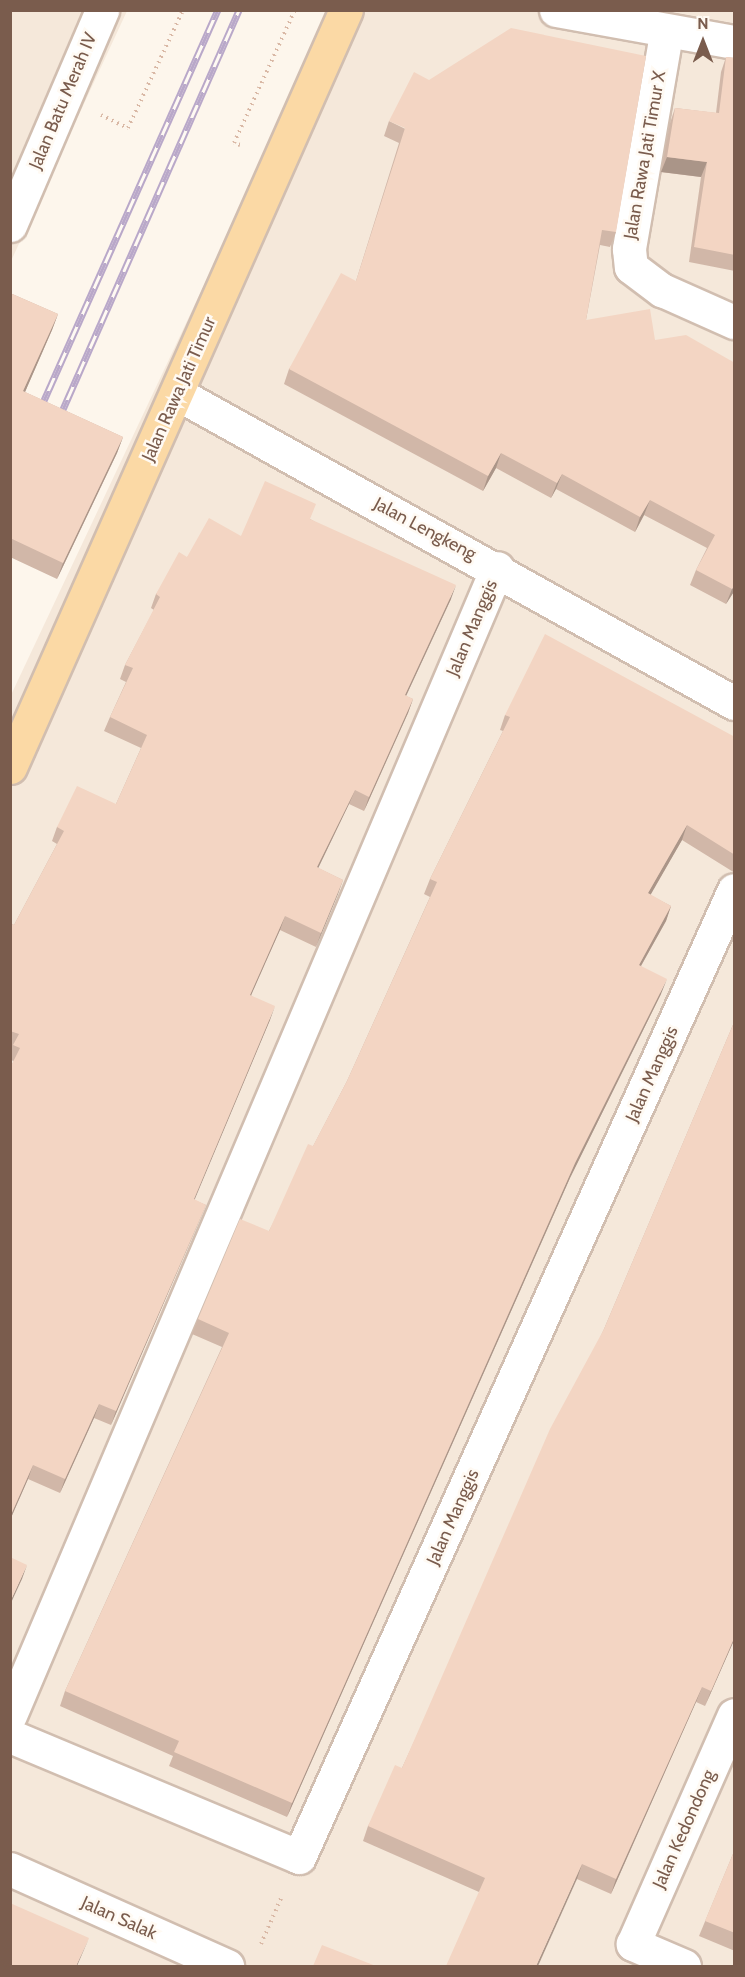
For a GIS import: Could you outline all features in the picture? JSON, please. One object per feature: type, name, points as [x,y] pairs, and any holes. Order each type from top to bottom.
[{"type":"main road","name":"Jalan Rawa Jati Timur","points":[[10,767],[346,10]]},
{"type":"street","name":"Jalan Batu Merah IV","points":[[10,225],[102,10]]},
{"type":"street","points":[[556,10],[666,34],[735,42]]},
{"type":"street","name":"Jalan Rawa Jati Timur X","points":[[666,34],[631,267],[662,290],[735,322]]},
{"type":"street","name":"Jalan Lengkeng","points":[[177,394],[497,568],[735,703]]},
{"type":"street","name":"Jalan Manggis","points":[[10,1715],[497,568]]},
{"type":"street","name":"Jalan Manggis","points":[[299,1857],[735,890]]},
{"type":"street","name":"Jalan Kedondong","points":[[684,1966],[633,1944],[735,1715]]},
{"type":"street","points":[[10,1736],[299,1857]]},
{"type":"street","name":"Jalan Salak","points":[[10,1869],[241,1961]]},
{"type":"path","points":[[128,128],[183,10]]},
{"type":"path","points":[[234,143],[296,10]]},
{"type":"path","points":[[241,1961],[299,1857]]},
{"type":"shaded area","points":[[11,11],[127,11],[11,261]]},
{"type":"shaded area","points":[[333,11],[734,11],[734,1966],[11,1966],[11,695]]},
{"type":"building","points":[[511,28],[646,56],[616,232],[602,230],[586,320],[650,309],[655,340],[686,335],[735,363],[735,585],[732,589],[696,570],[715,535],[650,500],[640,517],[562,474],[557,483],[501,453],[488,476],[289,369],[341,273],[356,281],[405,128],[389,121],[414,72],[429,80]]},
{"type":"building","points":[[726,57],[735,58],[735,255],[694,247],[707,162],[667,157],[675,108],[719,113]]},
{"type":"building","points":[[10,293],[58,314],[23,391],[123,437],[63,563],[10,538]]},
{"type":"building","points":[[265,481],[316,504],[310,519],[456,585],[405,695],[413,699],[369,797],[355,790],[317,867],[343,880],[321,933],[285,916],[250,995],[275,1006],[194,1199],[206,1205],[116,1411],[99,1404],[65,1479],[33,1465],[10,1517],[10,1068],[20,1048],[13,1045],[19,1034],[10,1031],[10,923],[14,925],[64,831],[57,827],[77,786],[116,804],[147,735],[110,717],[133,668],[125,665],[160,597],[156,594],[179,552],[187,557],[209,518],[241,536]]},
{"type":"building","points":[[545,634],[735,737],[735,855],[687,825],[648,893],[671,906],[639,965],[667,979],[575,1163],[292,1803],[174,1752],[179,1741],[65,1691],[229,1333],[198,1319],[240,1219],[269,1231],[308,1144],[313,1146],[347,1081],[437,882],[430,879],[510,717],[505,715]]},
{"type":"building","points":[[735,1020],[735,1636],[711,1691],[702,1687],[616,1879],[582,1864],[536,1966],[446,1966],[485,1878],[368,1826],[395,1765],[402,1768],[550,1429],[604,1329]]},
{"type":"building","points":[[10,1557],[27,1565],[10,1602]]},
{"type":"building","points":[[735,1849],[735,1933],[705,1921]]},
{"type":"building","points":[[10,1903],[89,1938],[76,1966],[10,1966]]},
{"type":"building","points":[[322,1945],[376,1966],[313,1966]]},
{"type":"railway","points":[[37,416],[218,10]]},
{"type":"railway","points":[[56,425],[239,10]]}]
